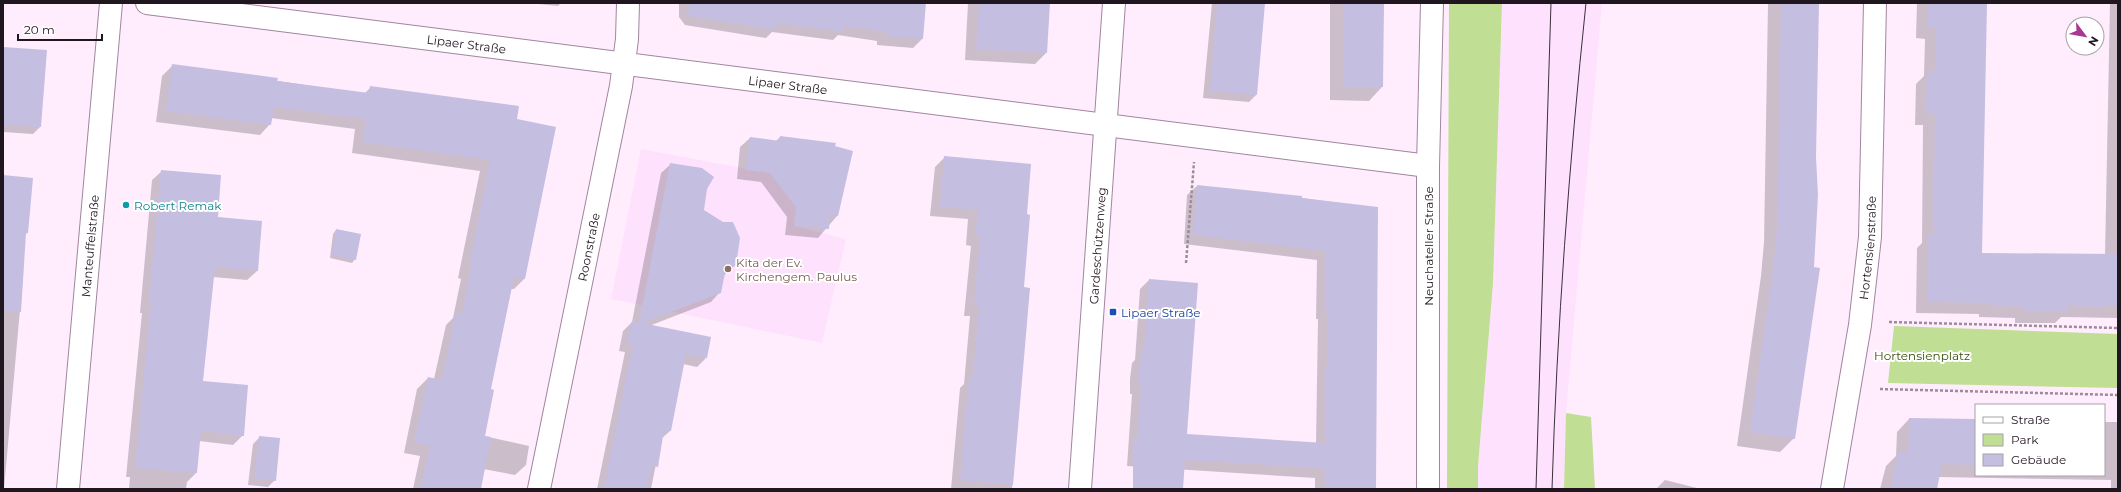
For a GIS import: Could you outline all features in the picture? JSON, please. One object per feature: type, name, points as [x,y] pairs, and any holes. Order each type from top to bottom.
[{"type":"street","name":"Manteuffelstraße","points":[[68,489],[111,3]]},
{"type":"street","name":"Lipaer Straße","points":[[147,3],[1428,166]]},
{"type":"street","name":"Roonstraße","points":[[539,489],[621,86],[627,39],[628,3]]},
{"type":"street","name":"Gardeschützenweg","points":[[1080,489],[1114,3]]},
{"type":"street","name":"Neuchateller Straße","points":[[1428,489],[1428,166],[1432,3]]},
{"type":"street","name":"Hortensienstraße","points":[[1832,489],[1860,325],[1870,237],[1875,3]]},
{"type":"path","points":[[1186,263],[1194,158]]},
{"type":"path","points":[[1889,322],[2118,328]]},
{"type":"path","points":[[1880,389],[2118,395]]},
{"type":"shaded area","points":[[1502,3],[1602,3],[1566,413],[1564,489],[1478,489],[1478,466],[1493,283]]},
{"type":"shaded area","name":"Kita der Ev. Kirchengem. Paulus","points":[[641,149],[770,173],[796,207],[795,226],[846,239],[822,343],[611,299]]},
{"type":"green space","points":[[1449,3],[1502,3],[1493,283],[1478,466],[1478,489],[1447,489]]},
{"type":"green space","name":"Hortensienplatz","points":[[1894,326],[2118,334],[2118,388],[1888,383]]},
{"type":"green space","points":[[1566,413],[1591,417],[1595,489],[1564,489]]},
{"type":"building","points":[[689,3],[926,3],[923,39],[886,36],[886,32],[844,26],[843,32],[777,23],[776,30],[688,16]]},
{"type":"building","points":[[979,3],[1050,3],[1047,53],[976,49]]},
{"type":"building","points":[[1217,3],[1265,3],[1257,95],[1210,91]]},
{"type":"building","points":[[1343,3],[1384,3],[1383,87],[1343,87]]},
{"type":"building","points":[[1781,3],[1819,3],[1816,157],[1818,195],[1814,267],[1820,268],[1795,439],[1750,432],[1774,262],[1777,228]]},
{"type":"building","points":[[1928,3],[1987,3],[1982,253],[2118,254],[2118,305],[2105,305],[2105,307],[2068,306],[2067,312],[2026,311],[2026,307],[1990,305],[1990,303],[1928,302],[1928,235],[1933,236],[1935,114],[1926,113],[1927,71],[1936,71],[1936,27],[1928,27]]},
{"type":"building","points":[[3,47],[47,50],[41,127],[3,125]]},
{"type":"building","points":[[172,64],[278,78],[277,81],[369,93],[370,86],[519,106],[517,119],[556,127],[525,279],[514,277],[491,389],[494,390],[485,436],[491,437],[481,489],[421,489],[430,446],[414,442],[428,377],[442,380],[456,313],[462,314],[471,268],[469,268],[490,160],[362,142],[366,119],[274,107],[271,125],[166,111]]},
{"type":"building","points":[[780,136],[836,143],[835,146],[853,151],[838,216],[830,214],[829,229],[794,226],[796,207],[770,173],[746,170],[750,137],[780,141]]},
{"type":"building","points":[[944,156],[1031,164],[1027,214],[1030,215],[1024,287],[1030,288],[1013,485],[960,480],[969,377],[973,378],[979,307],[974,306],[980,236],[975,236],[978,210],[940,207]]},
{"type":"building","points":[[670,163],[702,168],[714,177],[707,189],[704,210],[723,222],[733,222],[740,238],[736,265],[725,273],[721,293],[642,323],[711,337],[707,358],[686,354],[671,431],[664,430],[658,467],[652,466],[647,489],[604,489],[633,343],[627,342],[632,321],[639,323]]},
{"type":"building","points":[[161,170],[221,175],[218,217],[262,221],[258,271],[215,267],[203,381],[248,385],[244,436],[201,431],[197,473],[135,468],[151,304],[149,303]]},
{"type":"building","points":[[3,175],[33,178],[28,233],[26,233],[21,312],[3,311]]},
{"type":"building","points":[[1197,185],[1302,196],[1302,198],[1378,207],[1376,489],[1326,489],[1324,468],[1185,460],[1183,489],[1133,489],[1134,439],[1137,439],[1141,385],[1138,385],[1139,368],[1141,352],[1144,352],[1149,279],[1198,283],[1187,434],[1325,443],[1325,365],[1327,365],[1327,310],[1325,310],[1326,251],[1193,235]]},
{"type":"building","points":[[336,229],[361,234],[356,260],[332,255]]},
{"type":"building","points":[[1909,418],[1975,419],[1975,465],[1942,464],[1937,489],[1890,489],[1898,452],[1908,453]]},
{"type":"building","points":[[259,436],[280,438],[276,481],[254,478]]},
{"type":"tram line","points":[[1536,489],[1551,3]]},
{"type":"tram line","points":[[1552,489],[1564,246],[1586,3]]},
{"type":"place","name":"Robert Remak","points":[[126,205]]},
{"type":"place","name":"Kita der Ev. Kirchengem. Paulus","points":[[728,269]]},
{"type":"place","name":"Lipaer Straße","points":[[1113,312]]}]
